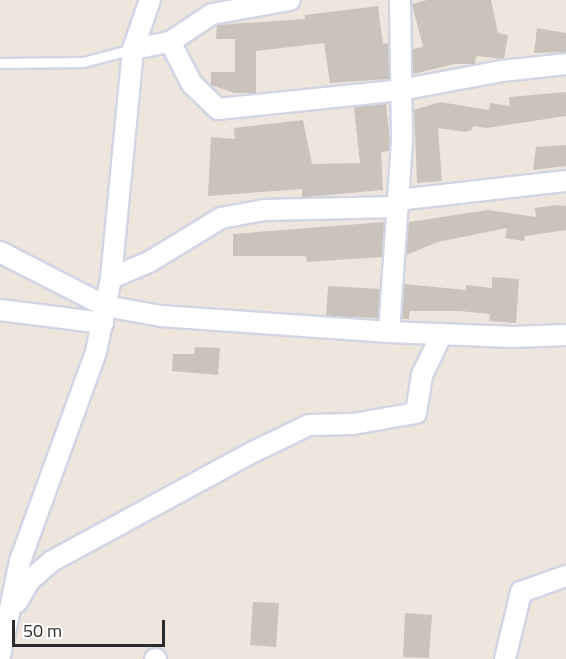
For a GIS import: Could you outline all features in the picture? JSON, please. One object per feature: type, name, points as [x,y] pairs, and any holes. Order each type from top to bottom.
[{"type":"street","points":[[0,656],[5,616],[20,561],[96,352],[111,278],[133,49],[150,0]]},
{"type":"street","points":[[133,49],[170,42],[212,14],[290,0]]},
{"type":"street","points":[[389,332],[401,90],[400,0]]},
{"type":"street","points":[[170,42],[192,84],[218,109],[401,90],[501,71],[566,64]]},
{"type":"street","points":[[111,278],[149,262],[221,218],[264,210],[397,203],[566,182]]},
{"type":"street","points":[[0,252],[104,314]]},
{"type":"street","points":[[0,310],[161,316],[389,332],[566,335]]},
{"type":"street","points":[[5,616],[29,580],[52,561],[253,452],[309,425],[353,424],[416,413],[422,375],[442,334]]},
{"type":"street","points":[[505,659],[521,592],[566,576]]},
{"type":"lane","points":[[0,63],[83,62],[133,49]]},
{"type":"building","points":[[427,0],[491,0],[498,33],[508,35],[504,59],[476,56],[475,64],[454,64],[413,74],[413,49],[423,47],[412,4]]},
{"type":"building","points":[[378,6],[383,44],[389,43],[389,79],[330,83],[324,43],[256,51],[256,93],[234,93],[211,85],[211,72],[235,72],[235,39],[216,39],[217,25],[305,19],[305,15]]},
{"type":"building","points":[[537,28],[566,33],[566,52],[534,53]]},
{"type":"building","points":[[566,92],[566,116],[487,128],[473,126],[472,130],[465,132],[438,128],[442,181],[417,183],[414,110],[440,102],[489,110],[490,103],[510,106],[509,97]]},
{"type":"building","points":[[386,104],[390,141],[389,151],[381,152],[383,190],[306,197],[302,197],[302,189],[208,196],[211,137],[235,139],[234,128],[303,120],[312,164],[360,163],[354,107]]},
{"type":"building","points":[[566,145],[566,166],[533,170],[536,147]]},
{"type":"building","points":[[566,206],[566,230],[525,236],[524,241],[505,238],[507,228],[438,242],[406,255],[409,222],[488,210],[536,217],[535,208]]},
{"type":"building","points":[[384,222],[382,257],[307,262],[306,256],[233,256],[233,234]]},
{"type":"building","points":[[492,277],[519,279],[516,323],[489,321],[490,314],[459,311],[410,311],[409,319],[402,319],[404,284],[466,290],[466,285],[492,288]]},
{"type":"building","points":[[328,286],[380,289],[378,318],[326,316]]},
{"type":"building","points":[[195,347],[220,348],[218,375],[172,371],[173,354],[194,354]]},
{"type":"building","points":[[253,602],[279,603],[276,647],[250,645]]},
{"type":"building","points":[[405,613],[432,615],[429,658],[403,657]]}]
